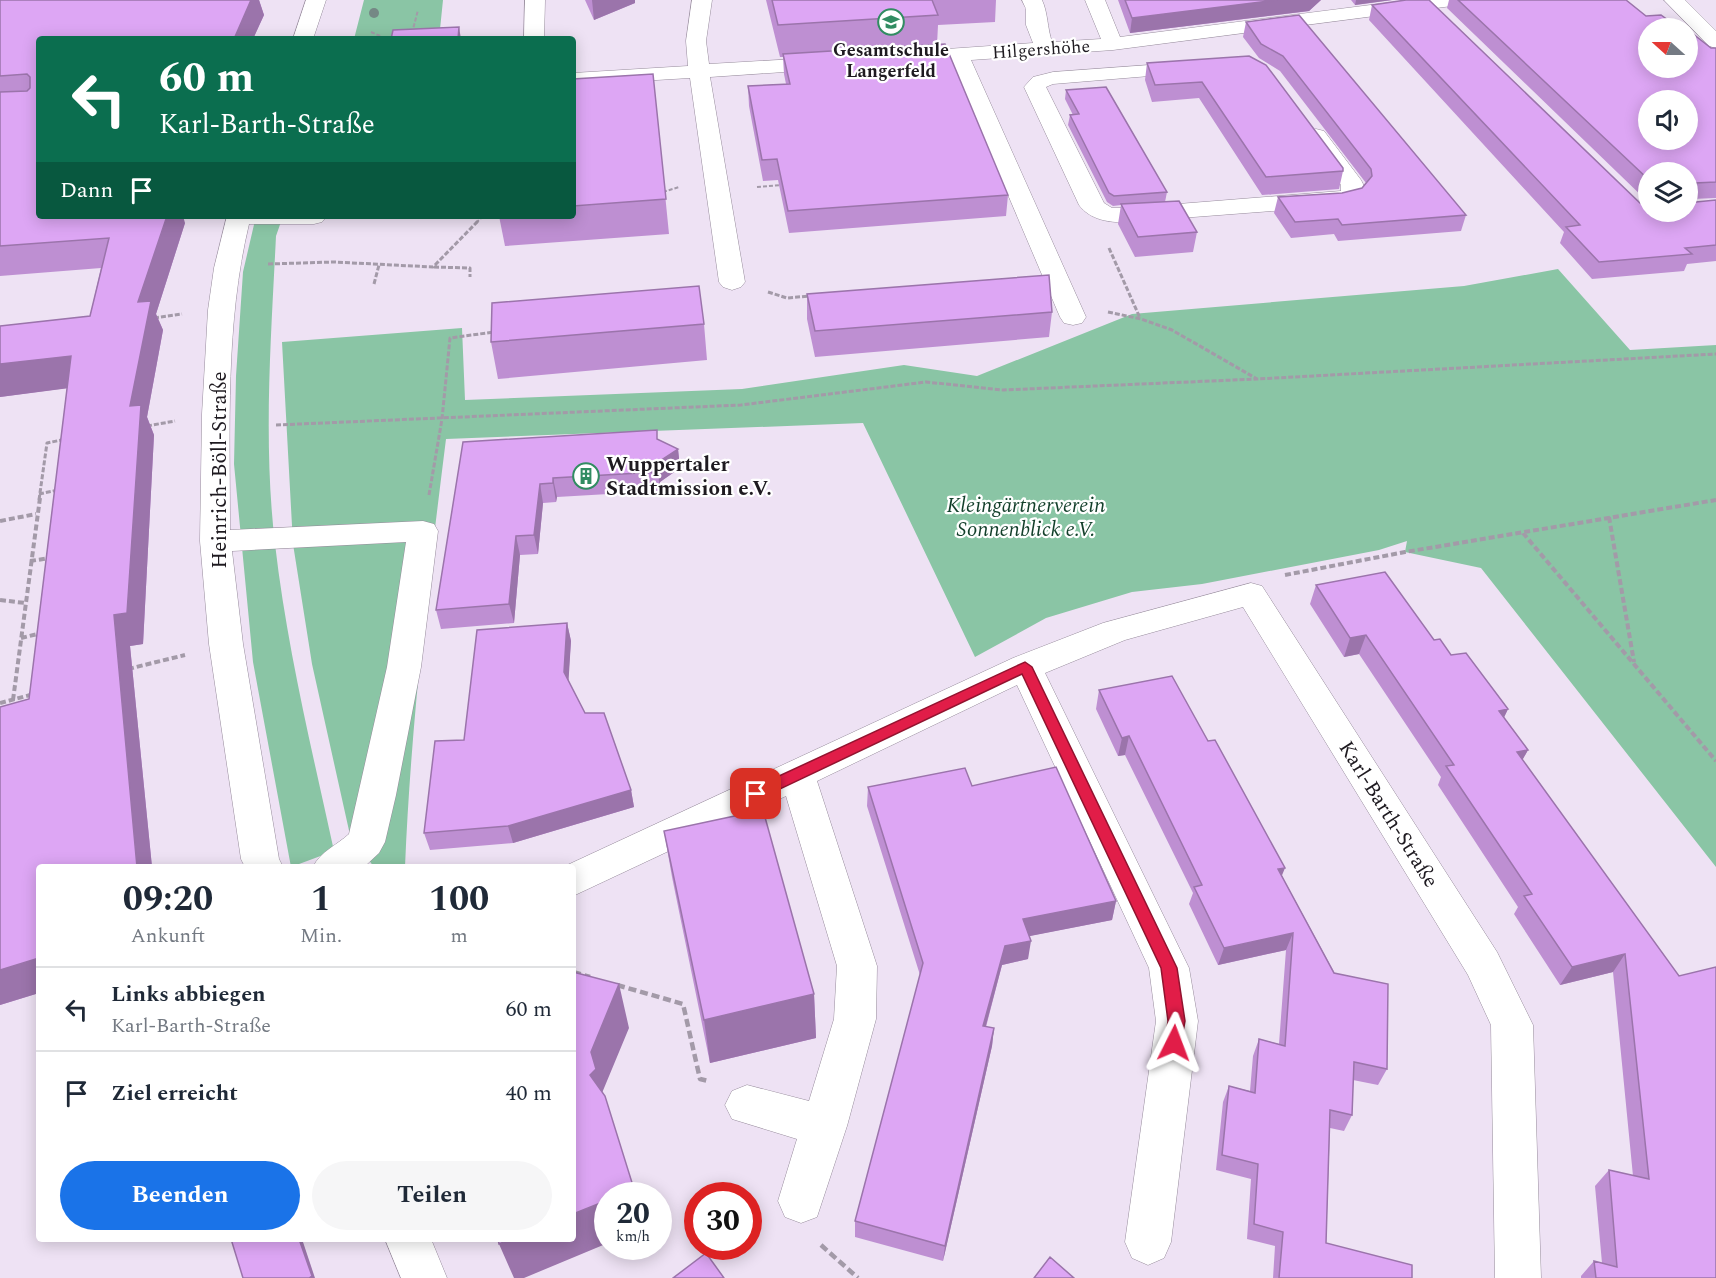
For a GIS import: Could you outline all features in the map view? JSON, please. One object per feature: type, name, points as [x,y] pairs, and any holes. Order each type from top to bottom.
[{"type":"street","points":[[304,36],[316,0]]},
{"type":"street","points":[[534,36],[535,0]]},
{"type":"street","points":[[702,0],[696,41],[699,71],[732,282]]},
{"type":"street","points":[[1032,0],[1036,9],[1036,24],[1045,49]]},
{"type":"street","points":[[1095,0],[1113,44]]},
{"type":"street","points":[[1674,0],[1715,40]]},
{"type":"street","name":"Hilgershöhe","points":[[882,59],[1113,44],[1232,40],[1377,5],[1428,4],[1449,10]]},
{"type":"street","points":[[958,54],[1070,309]]},
{"type":"street","points":[[576,79],[849,61]]},
{"type":"street","points":[[1215,67],[1053,78],[1040,81],[1035,87],[1091,205],[1098,211],[1115,216],[1128,216],[1338,200],[1349,196],[1354,190],[1353,185],[1305,122]]},
{"type":"street","name":"Heinrich-Böll-Straße","points":[[238,219],[226,268],[221,309],[216,414],[215,541],[226,644],[262,864]]},
{"type":"street","points":[[215,541],[423,531],[404,667],[378,795],[366,842],[346,861],[339,864]]},
{"type":"street","points":[[576,879],[1025,667],[1115,631],[1251,594]]},
{"type":"street","name":"Karl-Barth-Straße","points":[[1251,594],[1483,964],[1512,1026],[1518,1278]]},
{"type":"street","points":[[1025,667],[1169,968],[1177,1021],[1148,1242]]},
{"type":"street","points":[[797,774],[856,966],[855,1019],[801,1201]]},
{"type":"street","points":[[747,1105],[825,1126]]},
{"type":"street","points":[[409,1242],[424,1278]]},
{"type":"path","points":[[412,36],[418,10]]},
{"type":"path","points":[[371,32],[380,36]]},
{"type":"path","points":[[656,193],[678,188],[783,185]]},
{"type":"path","points":[[1098,211],[1095,217],[1141,319]]},
{"type":"path","points":[[433,267],[480,219]]},
{"type":"path","points":[[226,268],[334,261],[470,268],[470,277]]},
{"type":"path","points":[[374,284],[379,265]]},
{"type":"path","points":[[732,282],[787,298],[810,296]]},
{"type":"path","points":[[143,319],[221,309]]},
{"type":"path","points":[[1070,309],[1141,319],[1172,330],[1257,379]]},
{"type":"path","points":[[423,531],[442,419],[450,338],[497,331]]},
{"type":"path","points":[[276,424],[741,405],[926,382],[1003,390],[1257,379],[1716,354]]},
{"type":"path","points":[[137,427],[216,414]]},
{"type":"path","points":[[13,699],[47,442],[70,439]]},
{"type":"path","points":[[39,494],[62,489]]},
{"type":"path","points":[[1251,594],[1276,576],[1716,500]]},
{"type":"path","points":[[0,521],[36,514]]},
{"type":"path","points":[[1609,518],[1634,664]]},
{"type":"path","points":[[1523,533],[1716,761]]},
{"type":"path","points":[[30,561],[57,556]]},
{"type":"path","points":[[0,600],[25,603]]},
{"type":"path","points":[[21,638],[48,632]]},
{"type":"path","points":[[120,671],[226,644]]},
{"type":"path","points":[[0,703],[45,691]]},
{"type":"path","points":[[576,973],[595,978]]},
{"type":"path","points":[[606,981],[683,1004],[700,1079],[752,1093],[747,1105]]},
{"type":"green space","points":[[364,0],[443,0],[439,36],[355,36]]},
{"type":"green space","points":[[255,219],[282,219],[276,236],[270,352],[271,506],[280,583],[293,660],[334,851],[299,864],[290,864],[253,662],[234,464],[236,376],[243,272]]},
{"type":"green space","name":"Kleingärtnerverein Sonnenblick e.V.","points":[[1558,269],[1630,350],[1716,345],[1716,867],[1481,568],[1405,552],[1407,541],[1379,550],[1202,584],[1132,592],[1046,618],[975,657],[863,423],[446,439],[416,706],[405,864],[372,864],[350,835],[312,664],[293,544],[282,342],[462,328],[465,400],[742,389],[904,365],[977,376],[1132,314],[1464,286]]},
{"type":"building","points":[[0,0],[251,0],[235,36],[36,36],[36,219],[166,219],[138,302],[151,301],[130,406],[141,405],[127,613],[114,615],[137,864],[36,864],[36,959],[0,970],[0,707],[29,699],[71,356],[0,364],[0,326],[90,316],[109,238],[0,246],[0,92],[27,91],[30,88],[30,77],[27,74],[0,76]]},
{"type":"building","points":[[772,0],[932,0],[938,15],[778,25]]},
{"type":"building","points":[[1125,0],[1277,0],[1132,18]]},
{"type":"building","points":[[1406,0],[1429,0],[1638,201],[1638,222],[1698,222],[1698,202],[1716,200],[1716,245],[1685,248],[1692,254],[1599,262],[1566,227],[1580,225],[1372,5]]},
{"type":"building","points":[[1458,0],[1626,0],[1646,16],[1661,15],[1665,18],[1638,18],[1638,78],[1698,78],[1698,38],[1711,48],[1716,48],[1716,182],[1698,183],[1698,162],[1638,162],[1638,170]]},
{"type":"building","points":[[1299,15],[1466,215],[1342,225],[1338,219],[1295,222],[1278,197],[1342,193],[1362,188],[1372,176],[1371,169],[1283,56],[1261,44],[1246,22]]},
{"type":"building","points":[[459,27],[458,36],[392,36],[393,30]]},
{"type":"building","points":[[945,44],[1008,195],[788,211],[777,159],[762,160],[748,86],[790,84],[783,54]]},
{"type":"building","points":[[1249,56],[1266,65],[1343,171],[1266,177],[1202,82],[1155,85],[1147,63]]},
{"type":"building","points":[[653,74],[666,199],[576,206],[576,79]]},
{"type":"building","points":[[1106,87],[1167,192],[1114,196],[1109,193],[1070,115],[1079,114],[1066,90]]},
{"type":"building","points":[[1179,201],[1197,232],[1138,237],[1121,204]]},
{"type":"building","points":[[1049,275],[1052,312],[815,331],[807,294]]},
{"type":"building","points":[[699,286],[704,324],[491,342],[492,303]]},
{"type":"building","points":[[657,430],[657,439],[678,449],[657,463],[657,472],[553,478],[553,483],[540,484],[534,535],[516,536],[509,604],[436,610],[463,442]]},
{"type":"building","points":[[1385,572],[1434,640],[1440,639],[1451,655],[1466,653],[1508,709],[1499,711],[1528,750],[1517,752],[1679,976],[1716,967],[1716,1278],[1596,1278],[1594,1261],[1617,1267],[1609,1170],[1649,1179],[1625,954],[1572,967],[1524,896],[1532,894],[1446,766],[1454,765],[1366,635],[1350,638],[1316,585]]},
{"type":"building","points":[[567,623],[564,672],[585,713],[604,713],[631,790],[508,826],[424,833],[435,741],[464,740],[477,630]]},
{"type":"building","points":[[1172,676],[1208,741],[1215,740],[1285,868],[1278,869],[1334,973],[1388,984],[1387,1069],[1354,1062],[1352,1115],[1330,1110],[1326,1243],[1412,1265],[1412,1278],[1279,1278],[1283,1232],[1254,1224],[1258,1164],[1222,1155],[1229,1086],[1255,1093],[1259,1039],[1285,1046],[1293,933],[1224,948],[1194,887],[1202,885],[1129,736],[1122,738],[1099,690]]},
{"type":"building","points":[[1056,767],[1116,901],[1023,919],[1031,941],[1005,946],[983,1026],[994,1028],[945,1246],[855,1221],[923,963],[868,787],[965,768],[972,786]]},
{"type":"building","points":[[763,810],[814,994],[704,1020],[664,831]]},
{"type":"building","points":[[576,973],[619,984],[591,1052],[596,1069],[590,1075],[605,1096],[632,1182],[594,1182],[594,1206],[576,1213]]},
{"type":"building","points":[[232,1242],[300,1242],[312,1276],[309,1278],[243,1278]]},
{"type":"building","points":[[1050,1257],[1074,1278],[1034,1278]]},
{"type":"building","points":[[697,1260],[711,1260],[724,1278],[673,1278]]},
{"type":"place","name":"Gesamtschule Langerfeld","points":[[891,22]]},
{"type":"place","name":"Wuppertaler Stadtmission e.V.","points":[[586,476]]},
{"type":"route","points":[[756,794],[1025,667],[1169,968],[1177,1021],[1174,1043]]}]
